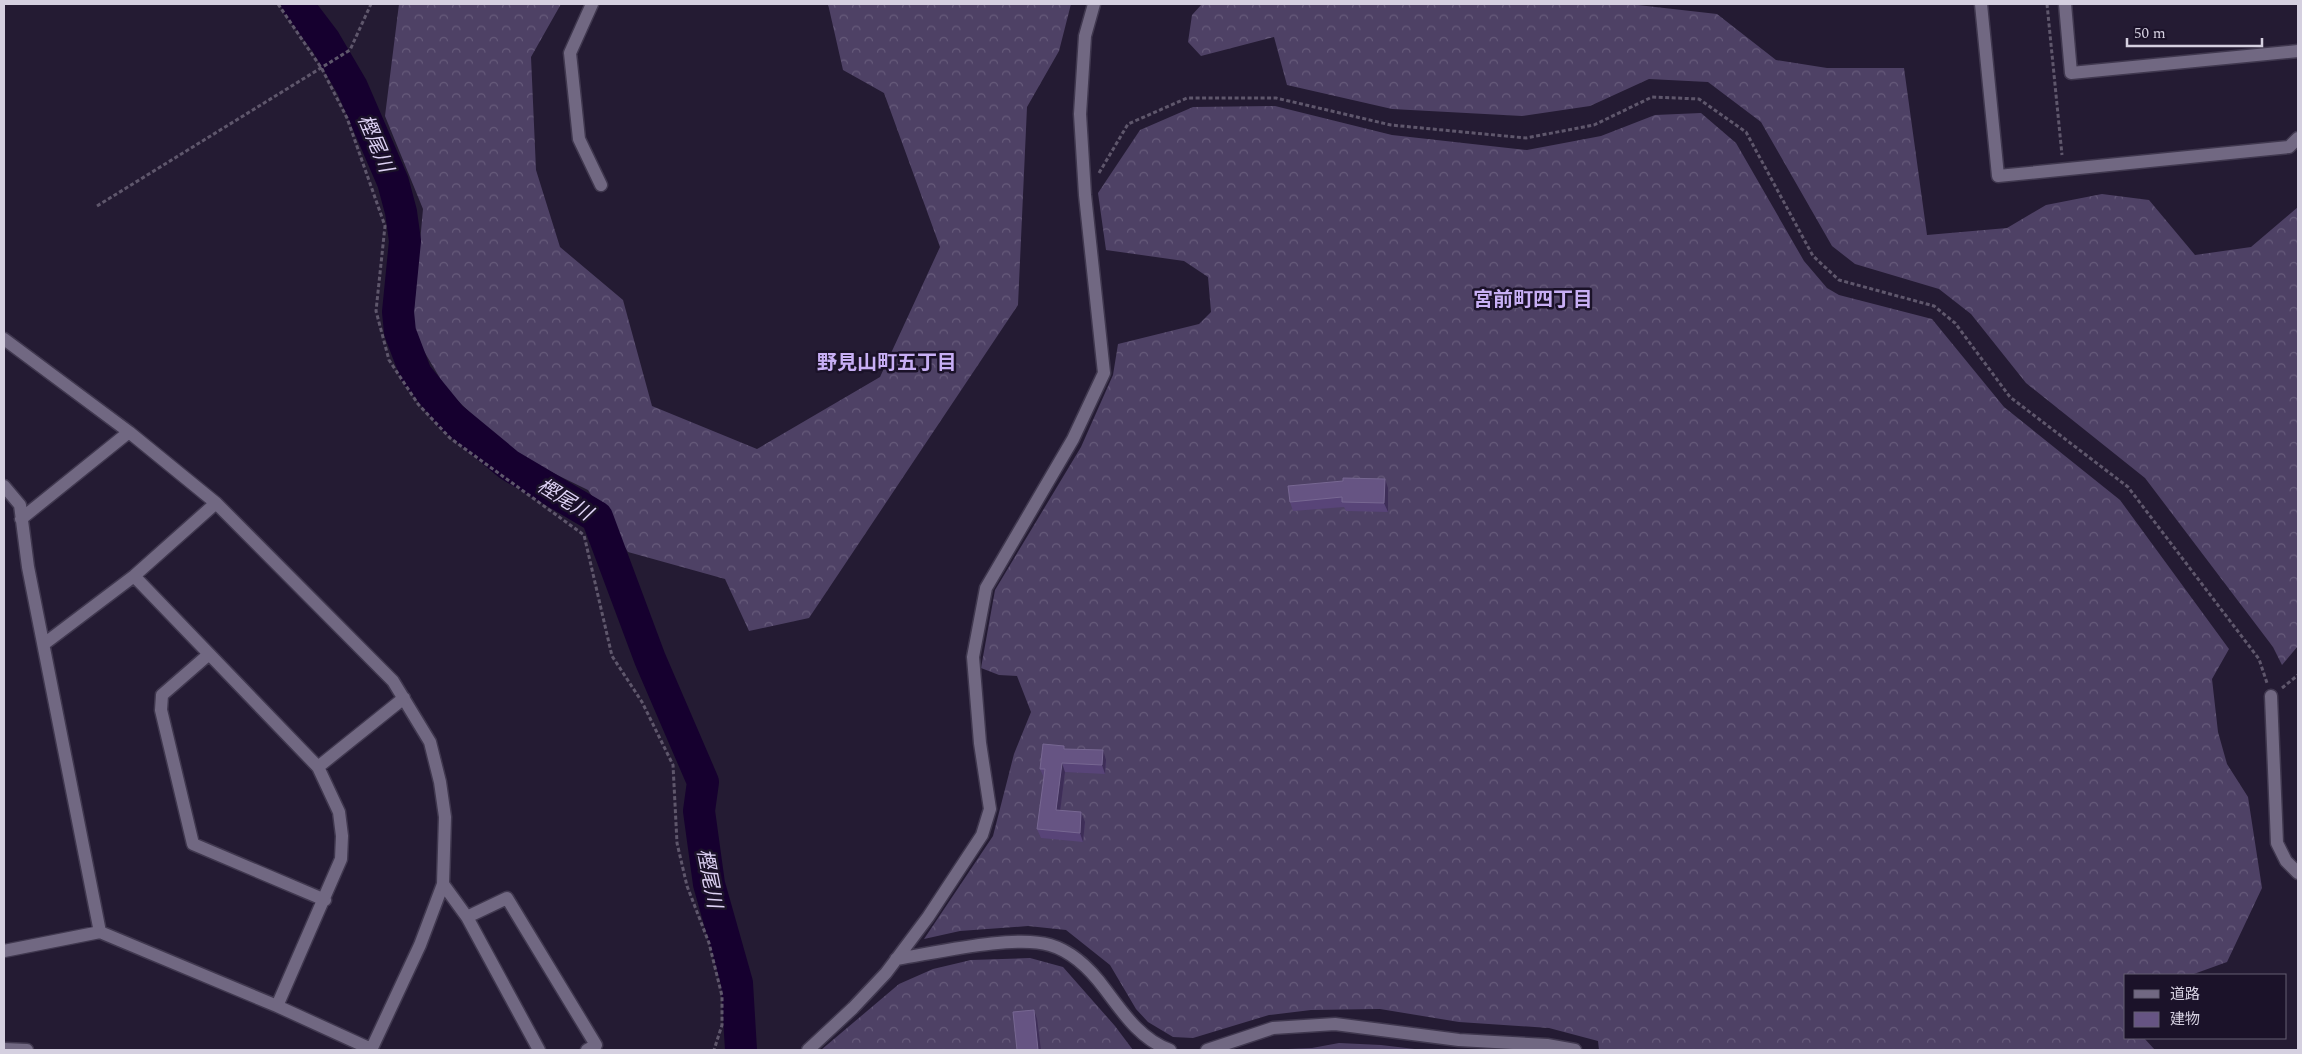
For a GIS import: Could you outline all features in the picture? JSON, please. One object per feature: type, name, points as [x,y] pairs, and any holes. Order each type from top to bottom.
[{"type":"street","points":[[592,4],[570,53],[579,139],[601,185]]},
{"type":"street","points":[[808,1050],[853,1008],[896,959],[928,917],[982,835],[990,808],[980,742],[973,657],[986,588],[1073,440],[1104,373],[1085,195],[1080,114],[1085,36],[1094,4]]},
{"type":"street","points":[[1981,4],[1998,176],[2290,147],[2298,138]]},
{"type":"street","points":[[2065,4],[2071,73],[2298,50]]},
{"type":"street","points":[[4,338],[129,432],[216,503],[393,681],[430,742],[440,782],[445,817],[443,884],[420,945],[371,1050],[277,1006],[100,932],[4,951]]},
{"type":"street","points":[[21,519],[129,432]]},
{"type":"street","points":[[4,486],[20,505],[44,644],[100,932]]},
{"type":"street","points":[[44,644],[134,576],[216,503]]},
{"type":"street","points":[[134,576],[208,655],[318,767],[339,812],[342,836],[341,859],[325,900],[277,1006]]},
{"type":"street","points":[[208,655],[162,694],[161,710],[193,844],[325,900]]},
{"type":"street","points":[[2271,696],[2277,843],[2286,861],[2298,873]]},
{"type":"street","points":[[318,767],[404,698]]},
{"type":"street","points":[[443,884],[467,917],[539,1050]]},
{"type":"street","points":[[467,917],[507,898],[596,1045],[587,1050]]},
{"type":"street","points":[[896,959],[1025,941],[1050,944],[1076,956],[1090,970],[1137,1029],[1152,1042],[1170,1050]]},
{"type":"street","points":[[1207,1050],[1273,1028],[1335,1024],[1459,1040],[1547,1045],[1575,1050]]},
{"type":"street","points":[[4,1049],[28,1050]]},
{"type":"path","points":[[278,4],[322,69],[347,118],[385,226],[376,311],[388,360],[418,404],[450,438],[584,535],[612,656],[642,702],[673,765],[677,843],[687,886],[709,943],[722,996],[722,1025],[714,1050]]},
{"type":"path","points":[[97,206],[350,50],[371,4]]},
{"type":"path","points":[[2047,4],[2063,169]]},
{"type":"path","points":[[1085,195],[1128,124],[1187,98],[1276,98],[1391,125],[1526,138],[1594,125],[1652,97],[1699,99],[1746,132],[1813,256],[1838,280],[1934,306],[1955,323],[2010,397],[2128,487],[2259,659],[2271,696],[2298,675]]},
{"type":"green space","points":[[399,4],[561,4],[531,57],[536,170],[560,247],[623,300],[652,406],[757,449],[880,377],[940,247],[884,93],[843,70],[828,4],[1071,4],[1059,51],[1027,107],[1018,305],[809,618],[749,631],[725,579],[628,552],[588,490],[510,452],[447,390],[412,331],[423,209],[385,116]]},
{"type":"green space","points":[[1202,4],[1629,4],[1717,14],[1776,60],[1827,68],[1904,68],[1927,235],[2007,228],[2046,205],[2102,194],[2149,200],[2195,255],[2251,247],[2298,207],[2298,646],[2282,665],[2273,647],[2145,478],[2026,383],[1971,314],[1939,289],[1855,264],[1832,246],[1761,122],[1708,82],[1649,79],[1590,106],[1522,116],[1392,109],[1287,85],[1274,37],[1201,56],[1188,42],[1192,15]]},
{"type":"green space","points":[[1275,106],[1392,135],[1527,150],[1601,136],[1655,115],[1701,113],[1736,143],[1804,261],[1827,288],[1839,295],[1932,319],[2004,407],[2120,500],[2229,649],[2212,679],[2218,732],[2227,764],[2248,797],[2262,888],[2227,962],[2194,974],[2124,974],[2124,1039],[2145,1039],[2155,1050],[1599,1050],[1598,1041],[1549,1028],[1459,1022],[1380,1009],[1311,1010],[1269,1015],[1193,1038],[1173,1037],[1148,1022],[1136,1009],[1110,965],[1066,930],[1028,926],[960,931],[924,939],[993,836],[1014,754],[1031,712],[1017,676],[999,675],[981,668],[995,590],[1081,447],[1113,375],[1118,344],[1199,324],[1211,312],[1208,277],[1184,261],[1106,250],[1098,193],[1140,130],[1193,107]]},
{"type":"green space","points":[[1030,958],[1063,967],[1115,1026],[1133,1050],[821,1050],[899,984],[933,969],[971,960]]},
{"type":"green space","points":[[1339,1043],[1423,1050],[1267,1050],[1312,1048]]},
{"type":"building","points":[[1343,478],[1385,479],[1384,503],[1342,502],[1342,497],[1290,502],[1288,486],[1343,481]]},
{"type":"building","points":[[1043,744],[1064,746],[1064,749],[1103,750],[1102,765],[1062,763],[1056,810],[1081,812],[1080,833],[1037,829],[1045,769],[1040,769]]},
{"type":"building","points":[[1034,1010],[1038,1050],[1017,1050],[1013,1012]]},
{"type":"waterway","name":"樫尾川","points":[[297,4],[325,41],[352,87],[393,182],[401,212],[405,241],[398,312],[400,332],[416,374],[451,417],[509,465],[597,517],[650,659],[703,782],[699,811],[709,884],[737,983],[741,1050]]},
{"type":"district","name":"宮前町四丁目","points":[[1533,299]]},
{"type":"district","name":"野見山町五丁目","points":[[887,362]]}]
